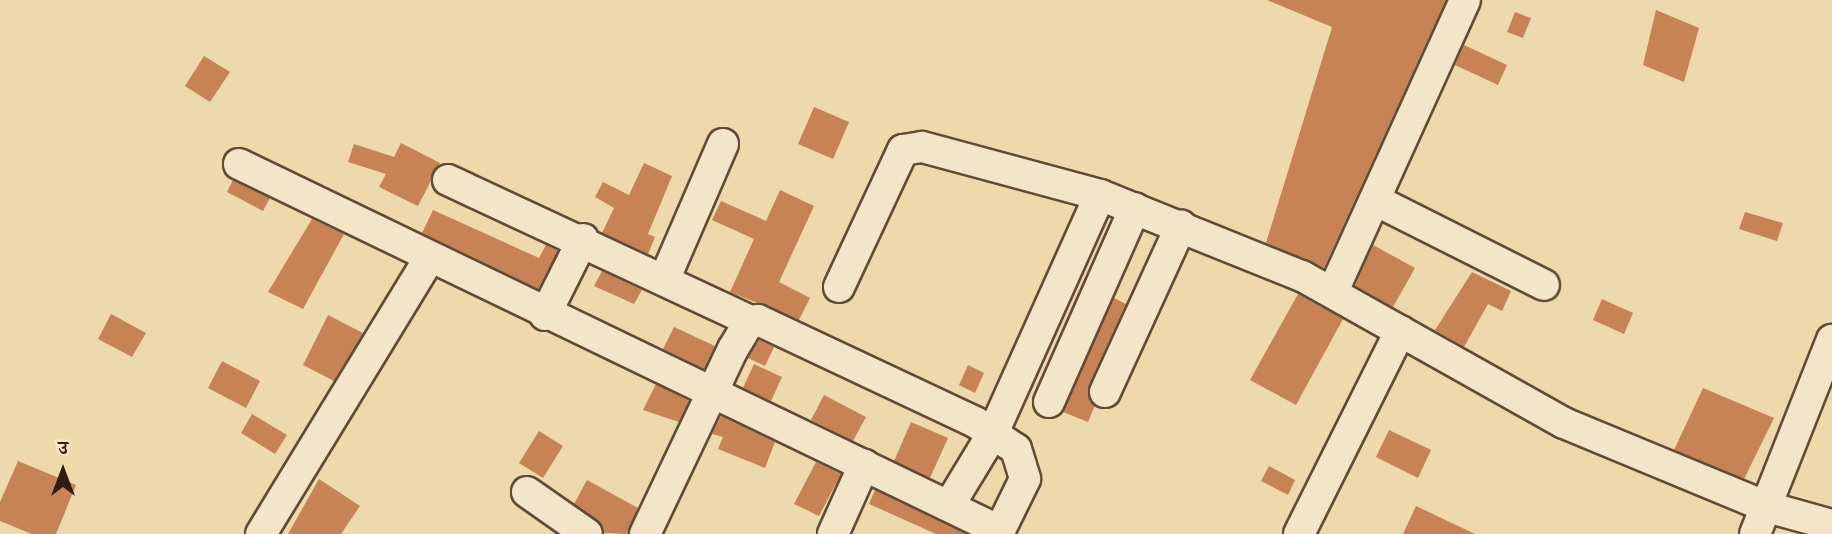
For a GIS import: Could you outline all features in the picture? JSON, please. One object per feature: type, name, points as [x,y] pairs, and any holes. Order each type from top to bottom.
[{"type":"street","points":[[1334,289],[1465,0]]},
{"type":"street","points":[[665,278],[723,144]]},
{"type":"street","points":[[839,287],[903,150],[922,147],[1100,195],[1334,289],[1400,331],[1554,418],[1767,507],[1832,525]]},
{"type":"street","points":[[239,164],[428,260],[950,504],[999,533],[1025,479],[1016,449],[993,433],[768,323],[750,321],[583,239],[448,180]]},
{"type":"street","points":[[950,504],[993,433],[1100,195]]},
{"type":"street","points":[[1375,200],[1544,285]]},
{"type":"street","points":[[1049,402],[1135,208]]},
{"type":"street","points":[[1105,392],[1181,226]]},
{"type":"street","points":[[545,315],[583,239]]},
{"type":"street","points":[[261,534],[428,260]]},
{"type":"street","points":[[645,534],[750,321]]},
{"type":"street","points":[[1299,534],[1400,331]]},
{"type":"street","points":[[1755,534],[1832,340]]},
{"type":"street","points":[[834,534],[864,465]]},
{"type":"street","points":[[527,492],[587,534]]},
{"type":"building","points":[[1267,0],[1446,0],[1324,268],[1266,243],[1332,27]]},
{"type":"building","points":[[1656,10],[1699,28],[1684,82],[1643,65]]},
{"type":"building","points":[[1515,12],[1531,18],[1523,38],[1507,32]]},
{"type":"building","points":[[1464,45],[1507,65],[1498,85],[1455,65]]},
{"type":"building","points":[[204,56],[230,72],[210,102],[185,86]]},
{"type":"building","points":[[814,107],[849,122],[833,159],[798,144]]},
{"type":"building","points":[[401,143],[440,163],[418,206],[379,187],[386,174],[348,162],[354,144],[394,157]]},
{"type":"building","points":[[644,163],[672,176],[648,234],[655,237],[648,254],[602,233],[614,208],[595,197],[603,182],[629,195]]},
{"type":"building","points":[[233,180],[270,198],[263,211],[227,192]]},
{"type":"building","points":[[780,190],[814,206],[779,282],[810,298],[799,320],[730,292],[754,239],[712,220],[721,201],[766,221]]},
{"type":"building","points":[[433,210],[539,258],[546,245],[558,251],[538,289],[422,233]]},
{"type":"building","points":[[1745,212],[1783,223],[1777,241],[1739,229]]},
{"type":"building","points":[[312,219],[344,234],[303,309],[268,292]]},
{"type":"building","points":[[1373,245],[1415,268],[1393,307],[1355,286]]},
{"type":"building","points":[[602,271],[642,290],[634,304],[594,286]]},
{"type":"building","points":[[1472,272],[1511,291],[1502,311],[1488,304],[1464,347],[1435,330]]},
{"type":"building","points":[[1298,294],[1343,319],[1296,405],[1250,380]]},
{"type":"building","points":[[1114,298],[1126,304],[1089,385],[1095,405],[1088,422],[1063,412]]},
{"type":"building","points":[[1602,299],[1633,313],[1624,334],[1593,320]]},
{"type":"building","points":[[111,314],[146,333],[132,357],[98,339]]},
{"type":"building","points":[[328,315],[363,333],[334,381],[303,365]]},
{"type":"building","points":[[674,327],[715,346],[704,369],[663,349]]},
{"type":"building","points":[[759,340],[774,347],[765,366],[748,358]]},
{"type":"building","points":[[222,361],[260,381],[246,408],[208,388]]},
{"type":"building","points":[[754,364],[782,377],[771,401],[743,388]]},
{"type":"building","points":[[968,365],[984,373],[975,393],[959,385]]},
{"type":"building","points":[[656,384],[689,401],[679,422],[643,410]]},
{"type":"building","points":[[1703,388],[1774,418],[1744,479],[1674,450]]},
{"type":"building","points":[[824,395],[866,417],[853,441],[811,420]]},
{"type":"building","points":[[252,414],[287,435],[275,454],[241,433]]},
{"type":"building","points":[[721,416],[775,442],[765,468],[718,449],[723,437],[712,434]]},
{"type":"building","points":[[911,422],[948,438],[930,478],[894,461]]},
{"type":"building","points":[[1389,430],[1431,450],[1418,478],[1376,457]]},
{"type":"building","points":[[539,431],[563,446],[543,478],[519,463]]},
{"type":"building","points":[[18,461],[76,485],[56,534],[32,534],[0,521],[0,502]]},
{"type":"building","points":[[816,462],[841,474],[819,516],[794,504]]},
{"type":"building","points":[[1269,466],[1295,480],[1288,495],[1261,481]]},
{"type":"building","points":[[319,479],[360,506],[341,534],[288,534]]},
{"type":"building","points":[[587,480],[638,508],[628,534],[604,533],[574,504]]},
{"type":"building","points":[[875,490],[966,534],[936,534],[869,504]]},
{"type":"building","points":[[1416,506],[1475,534],[1403,534]]}]
